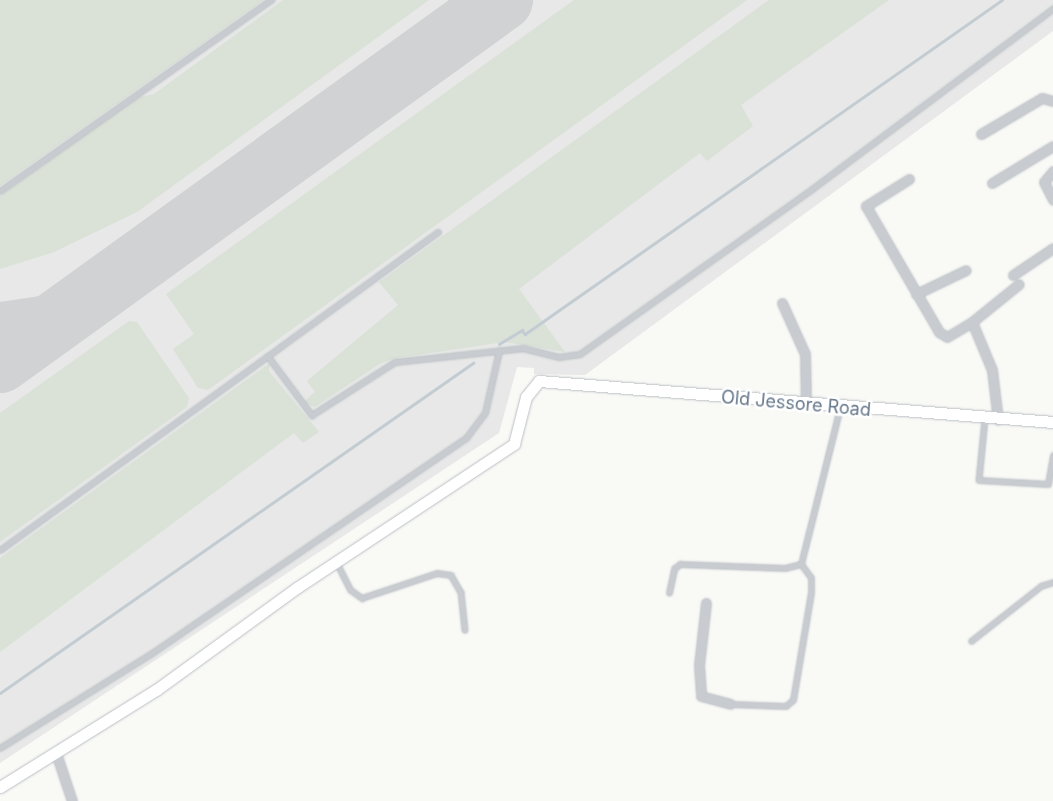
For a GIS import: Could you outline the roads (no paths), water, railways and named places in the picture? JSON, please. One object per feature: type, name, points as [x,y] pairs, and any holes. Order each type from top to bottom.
[{"type":"street","points":[[981,134],[1042,98],[1053,100]]},
{"type":"street","points":[[992,183],[1053,146]]},
{"type":"street","points":[[1053,171],[1044,182],[1053,200]]},
{"type":"street","points":[[909,179],[866,206],[916,294],[942,334],[947,337],[972,322],[1019,284]]},
{"type":"street","points":[[1013,275],[1053,248]]},
{"type":"street","points":[[916,294],[966,270]]},
{"type":"street","points":[[782,303],[805,354],[806,404]]},
{"type":"street","points":[[972,322],[992,370],[998,420]]},
{"type":"street","name":"Old Jessore Road","points":[[336,562],[514,444],[526,396],[539,381],[840,408],[998,420],[1053,422]]},
{"type":"street","points":[[0,787],[156,690],[336,562]]},
{"type":"street","points":[[706,603],[699,665],[700,696],[730,704]]},
{"type":"street","points":[[56,753],[72,801]]},
{"type":"lane","points":[[0,191],[271,0]]},
{"type":"lane","points":[[268,356],[312,415],[395,362],[523,348],[559,357],[580,354],[812,189],[1053,9]]},
{"type":"lane","points":[[0,550],[438,232]]},
{"type":"lane","points":[[0,748],[152,653],[466,438],[485,413],[499,351]]},
{"type":"lane","points":[[730,704],[786,706],[793,700],[811,592],[811,578],[801,564],[840,408]]},
{"type":"lane","points":[[985,419],[979,480],[1048,484],[1053,455]]},
{"type":"lane","points":[[336,562],[351,590],[362,598],[437,573],[451,575],[461,592],[465,630]]},
{"type":"lane","points":[[669,593],[674,569],[680,564],[785,568],[801,564]]},
{"type":"lane","points":[[971,640],[1040,586],[1053,582]]},
{"type":"waterway","points":[[499,344],[522,330],[525,334],[1002,0]]},
{"type":"waterway","points":[[0,693],[473,363]]}]
